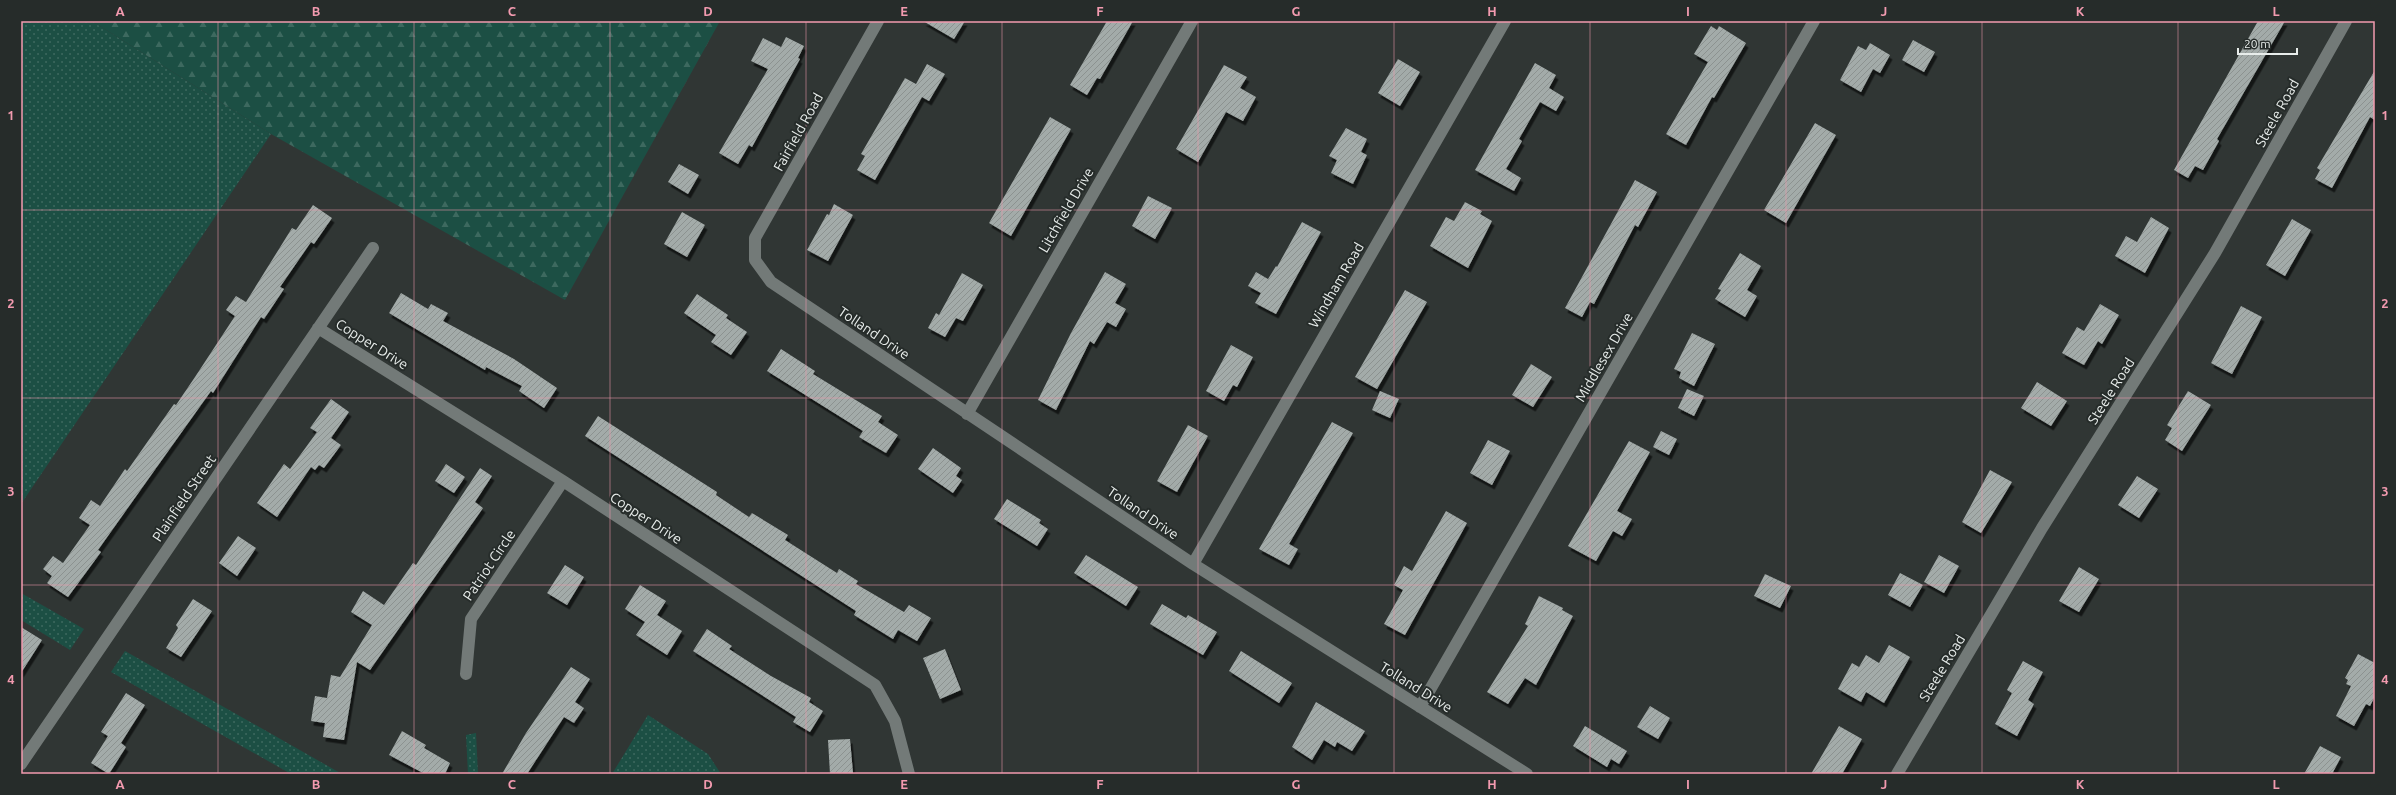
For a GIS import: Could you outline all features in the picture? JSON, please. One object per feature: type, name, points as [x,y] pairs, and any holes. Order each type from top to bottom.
[{"type":"street","name":"Fairfield Road","points":[[755,260],[756,238],[878,21]]},
{"type":"street","name":"Litchfield Drive","points":[[967,414],[1192,21]]},
{"type":"street","name":"Windham Road","points":[[1194,564],[1505,21]]},
{"type":"street","name":"Middlesex Drive","points":[[1420,707],[1814,21]]},
{"type":"street","name":"Steele Road","points":[[1897,774],[2042,528],[2215,254],[2346,21]]},
{"type":"street","name":"Plainfield Street","points":[[21,764],[373,248]]},
{"type":"street","name":"Tolland Drive","points":[[755,260],[771,282],[967,414],[1194,564],[1527,774]]},
{"type":"street","name":"Copper Drive","points":[[318,328],[563,481],[875,685],[895,721],[909,774]]},
{"type":"street","name":"Patriot Circle","points":[[466,674],[471,619],[563,481]]},
{"type":"green space","points":[[21,21],[92,21],[271,134],[21,504]]},
{"type":"green space","points":[[92,21],[720,21],[565,300],[271,134]]},
{"type":"green space","points":[[21,593],[84,629],[70,650],[21,620]]},
{"type":"green space","points":[[125,651],[342,774],[291,774],[111,672]]},
{"type":"green space","points":[[648,715],[708,754],[721,774],[612,774]]},
{"type":"green space","points":[[476,733],[478,774],[468,774],[466,735]]},
{"type":"building","points":[[923,21],[965,21],[954,39]]},
{"type":"building","points":[[1107,21],[1133,21],[1100,79],[1097,78],[1087,95],[1070,85]]},
{"type":"building","points":[[2258,21],[2285,21],[2217,139],[2219,141],[2203,170],[2195,166],[2188,178],[2174,170]]},
{"type":"building","points":[[1711,26],[1717,30],[1719,26],[1746,43],[1714,98],[1712,97],[1686,145],[1666,134],[1708,62],[1694,54]]},
{"type":"building","points":[[786,37],[804,46],[798,58],[800,59],[752,147],[749,145],[738,164],[719,153],[768,69],[751,61],[763,38],[781,47]]},
{"type":"building","points":[[1913,40],[1935,52],[1924,72],[1902,60]]},
{"type":"building","points":[[1870,43],[1890,55],[1880,73],[1873,69],[1861,92],[1840,80],[1858,46],[1866,50]]},
{"type":"building","points":[[1398,59],[1420,72],[1400,106],[1378,93]]},
{"type":"building","points":[[1535,63],[1556,75],[1549,88],[1564,97],[1556,111],[1540,102],[1519,139],[1522,141],[1506,169],[1521,178],[1514,191],[1475,170]]},
{"type":"building","points":[[927,64],[945,74],[929,101],[922,97],[875,180],[857,170],[865,156],[861,154],[905,78],[916,84]]},
{"type":"building","points":[[1224,65],[1247,77],[1240,88],[1256,97],[1243,121],[1226,112],[1198,162],[1176,149]]},
{"type":"building","points":[[2375,70],[2375,120],[2370,117],[2332,188],[2315,179],[2320,170],[2317,168]]},
{"type":"building","points":[[1050,117],[1071,129],[1011,236],[989,223]]},
{"type":"building","points":[[1815,123],[1836,135],[1786,223],[1764,210]]},
{"type":"building","points":[[1346,128],[1367,139],[1361,152],[1367,155],[1353,184],[1331,173],[1337,160],[1329,156]]},
{"type":"building","points":[[679,164],[699,175],[688,194],[668,182]]},
{"type":"building","points":[[1635,180],[1657,192],[1638,227],[1635,225],[1594,304],[1590,302],[1582,317],[1565,308]]},
{"type":"building","points":[[1148,196],[1172,208],[1155,239],[1132,226]]},
{"type":"building","points":[[1465,202],[1482,211],[1480,214],[1492,221],[1468,268],[1430,246],[1446,217],[1454,221]]},
{"type":"building","points":[[834,204],[853,215],[828,261],[807,250],[827,214],[829,215]]},
{"type":"building","points":[[313,205],[332,218],[314,244],[311,242],[280,287],[284,289],[264,319],[261,317],[213,393],[211,391],[154,471],[98,550],[101,552],[68,597],[47,583],[52,576],[43,569],[53,556],[63,563],[90,525],[79,518],[91,500],[100,506],[125,469],[127,471],[174,404],[176,405],[235,316],[226,310],[236,296],[246,302],[292,228],[296,230]]},
{"type":"building","points":[[682,212],[705,225],[687,257],[664,244]]},
{"type":"building","points":[[2151,217],[2169,228],[2145,273],[2115,256],[2126,236],[2137,242]]},
{"type":"building","points":[[2292,219],[2311,230],[2285,276],[2266,265]]},
{"type":"building","points":[[1302,222],[1321,232],[1276,314],[1255,303],[1261,293],[1248,286],[1256,272],[1268,279],[1276,266],[1277,267]]},
{"type":"building","points":[[1740,253],[1761,266],[1747,290],[1757,296],[1745,317],[1715,299],[1721,290],[1718,289]]},
{"type":"building","points":[[1105,272],[1126,284],[1115,303],[1126,309],[1116,327],[1107,322],[1094,344],[1090,341],[1056,410],[1038,400],[1071,333]]},
{"type":"building","points":[[962,273],[983,285],[963,321],[956,318],[945,337],[928,328],[936,313],[939,315]]},
{"type":"building","points":[[1405,290],[1427,302],[1377,389],[1355,377]]},
{"type":"building","points":[[401,293],[428,309],[431,304],[448,313],[443,321],[514,359],[557,388],[544,408],[519,391],[522,386],[486,367],[485,370],[389,313]]},
{"type":"building","points":[[697,294],[728,315],[726,318],[747,332],[731,355],[711,342],[716,335],[684,313]]},
{"type":"building","points":[[2100,304],[2119,315],[2102,344],[2098,341],[2084,365],[2062,353],[2077,327],[2084,331]]},
{"type":"building","points":[[2241,306],[2262,317],[2232,374],[2211,363]]},
{"type":"building","points":[[1692,333],[1715,344],[1694,386],[1679,378],[1681,372],[1674,369]]},
{"type":"building","points":[[1231,345],[1253,357],[1237,387],[1233,385],[1224,401],[1206,391]]},
{"type":"building","points":[[781,349],[815,371],[813,374],[882,416],[878,422],[898,435],[886,453],[859,437],[863,431],[767,371]]},
{"type":"building","points":[[1531,364],[1552,377],[1533,407],[1512,395]]},
{"type":"building","points":[[2037,382],[2067,401],[2051,426],[2021,408]]},
{"type":"building","points":[[1687,389],[1704,396],[1694,416],[1678,408]]},
{"type":"building","points":[[1380,391],[1399,399],[1390,418],[1372,410]]},
{"type":"building","points":[[2188,391],[2211,405],[2182,451],[2165,440],[2172,428],[2167,425]]},
{"type":"building","points":[[331,399],[349,412],[331,438],[341,445],[324,468],[319,465],[315,470],[311,467],[277,517],[257,503],[284,464],[290,469],[317,432],[310,428]]},
{"type":"building","points":[[598,416],[717,492],[716,495],[749,517],[752,513],[788,535],[785,540],[837,573],[839,569],[858,581],[856,584],[904,612],[909,605],[931,618],[917,641],[898,630],[893,639],[854,615],[856,611],[585,436]]},
{"type":"building","points":[[1332,422],[1353,433],[1289,544],[1298,549],[1289,565],[1259,549]]},
{"type":"building","points":[[1188,425],[1208,436],[1177,492],[1157,481]]},
{"type":"building","points":[[1661,431],[1677,439],[1669,455],[1653,447]]},
{"type":"building","points":[[1488,440],[1510,451],[1492,485],[1470,473]]},
{"type":"building","points":[[1629,441],[1650,452],[1617,511],[1632,519],[1622,536],[1613,531],[1596,561],[1568,546]]},
{"type":"building","points":[[933,448],[961,468],[956,476],[962,480],[953,493],[918,469]]},
{"type":"building","points":[[446,464],[465,477],[454,493],[435,481]]},
{"type":"building","points":[[480,468],[492,476],[475,502],[483,508],[370,670],[357,662],[344,740],[323,737],[325,723],[311,721],[315,696],[327,698],[331,675],[340,677],[372,625],[351,612],[363,591],[384,605],[413,563],[416,565]]},
{"type":"building","points":[[1990,470],[2012,482],[1981,533],[1962,522]]},
{"type":"building","points":[[2137,476],[2158,489],[2139,518],[2118,505]]},
{"type":"building","points":[[1007,499],[1041,520],[1039,523],[1048,529],[1037,546],[994,519]]},
{"type":"building","points":[[1446,511],[1467,523],[1405,635],[1384,624],[1403,590],[1394,585],[1404,566],[1412,571]]},
{"type":"building","points":[[238,536],[256,548],[237,576],[219,563]]},
{"type":"building","points":[[1086,555],[1138,587],[1126,606],[1074,573]]},
{"type":"building","points":[[1939,555],[1959,566],[1944,593],[1924,582]]},
{"type":"building","points":[[565,565],[584,577],[567,605],[547,593]]},
{"type":"building","points":[[2079,567],[2099,579],[2079,612],[2059,601]]},
{"type":"building","points":[[1900,573],[1923,585],[1910,607],[1888,595]]},
{"type":"building","points":[[1765,574],[1791,586],[1780,608],[1754,596]]},
{"type":"building","points":[[640,585],[666,601],[657,615],[682,631],[667,655],[636,635],[645,622],[625,609]]},
{"type":"building","points":[[1539,596],[1563,608],[1562,610],[1573,616],[1536,685],[1525,678],[1508,704],[1487,692],[1528,626],[1525,624]]},
{"type":"building","points":[[193,599],[212,611],[181,657],[166,648],[178,628],[176,625]]},
{"type":"building","points":[[1162,604],[1186,618],[1188,615],[1217,632],[1203,655],[1150,624]]},
{"type":"building","points":[[21,627],[42,640],[21,673]]},
{"type":"building","points":[[707,629],[732,646],[729,649],[771,676],[811,698],[809,702],[823,711],[810,732],[793,722],[796,717],[693,651]]},
{"type":"building","points":[[1889,645],[1910,657],[1884,703],[1866,692],[1861,702],[1838,689],[1852,663],[1859,667],[1866,655],[1879,663]]},
{"type":"building","points":[[945,649],[961,690],[940,699],[923,658]]},
{"type":"building","points":[[1241,651],[1292,683],[1279,703],[1229,671]]},
{"type":"building","points":[[2358,654],[2375,663],[2375,696],[2370,706],[2366,704],[2354,726],[2336,716],[2351,686],[2346,684],[2348,680],[2345,678]]},
{"type":"building","points":[[2023,661],[2043,672],[2028,700],[2034,704],[2017,736],[1995,724],[2012,693],[2007,690]]},
{"type":"building","points":[[571,667],[590,679],[575,702],[584,708],[574,723],[564,717],[527,774],[502,774],[526,733]]},
{"type":"building","points":[[126,693],[145,705],[121,743],[126,747],[109,774],[91,763],[108,736],[101,732]]},
{"type":"building","points":[[1316,702],[1365,731],[1352,751],[1337,742],[1335,747],[1324,740],[1312,760],[1292,747]]},
{"type":"building","points":[[1650,706],[1670,718],[1658,739],[1637,727]]},
{"type":"building","points":[[1585,726],[1627,751],[1619,764],[1611,759],[1607,767],[1573,746]]},
{"type":"building","points":[[1839,726],[1862,739],[1842,774],[1811,774]]},
{"type":"building","points":[[402,731],[426,745],[424,748],[450,763],[445,774],[425,774],[389,755]]},
{"type":"building","points":[[850,739],[853,773],[830,774],[828,740]]},
{"type":"building","points":[[2320,746],[2341,757],[2332,774],[2304,774]]}]
